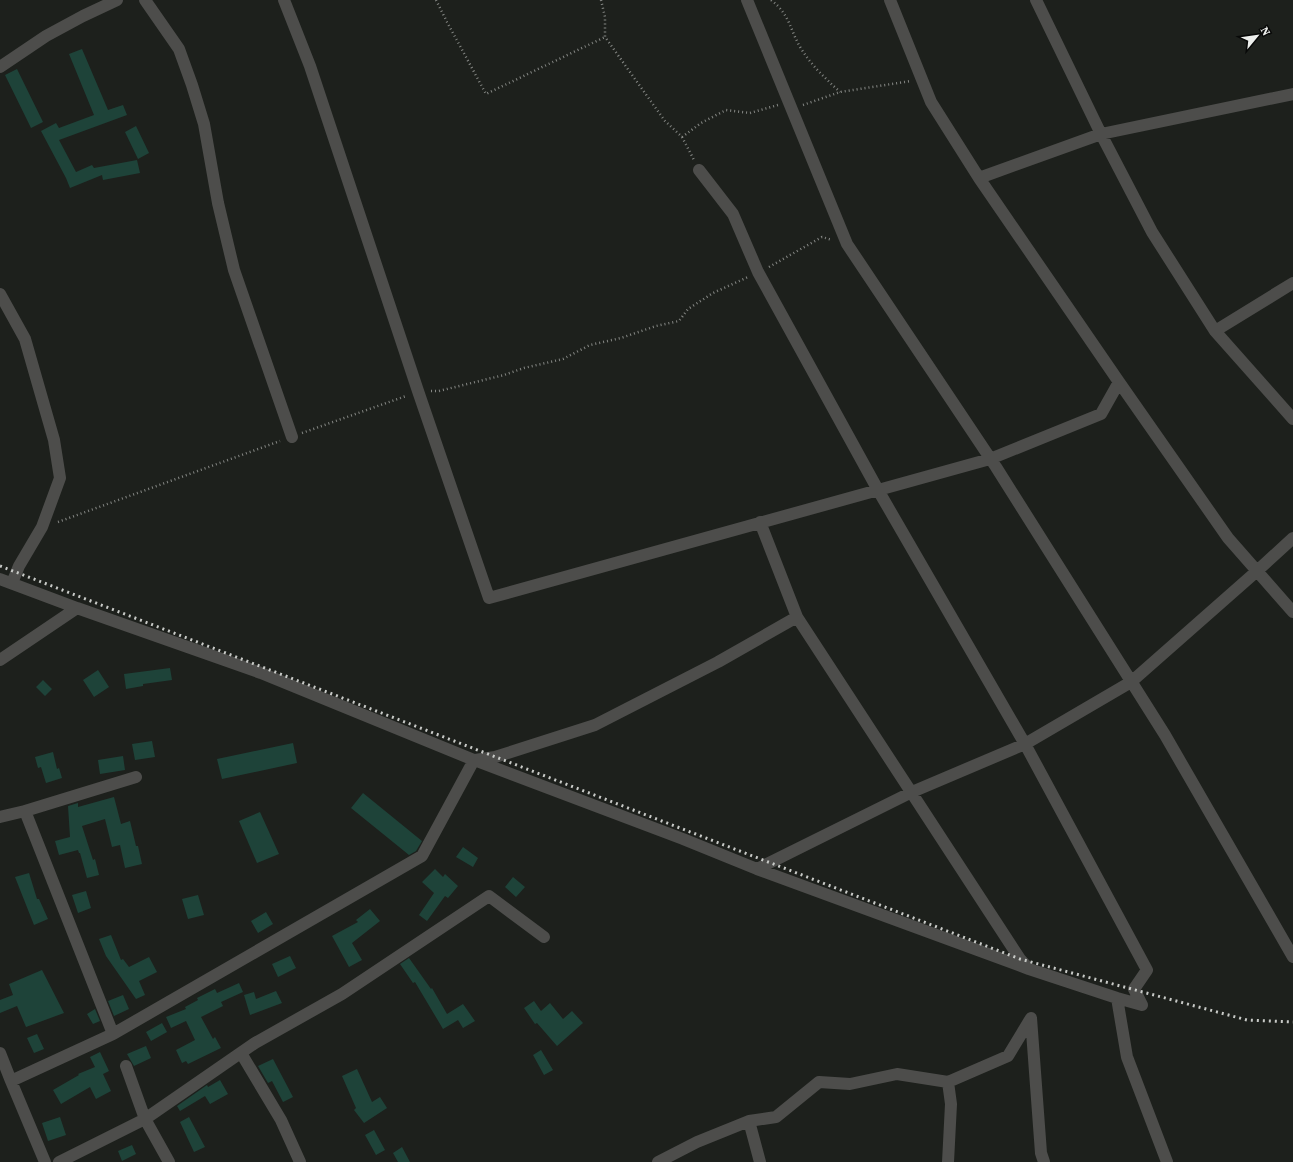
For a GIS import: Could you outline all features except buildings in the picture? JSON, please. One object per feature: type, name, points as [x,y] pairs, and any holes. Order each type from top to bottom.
[{"type":"street","points":[[0,67],[46,36],[117,0]]},
{"type":"street","points":[[145,0],[179,49],[192,85],[204,124],[218,203],[234,270],[292,437]]},
{"type":"street","points":[[284,0],[310,66],[418,391],[489,598],[990,459],[1101,414],[1119,382]]},
{"type":"street","points":[[747,0],[847,244],[990,459],[1165,735],[1293,957]]},
{"type":"street","points":[[890,0],[931,102],[979,178],[1228,538],[1293,612]]},
{"type":"street","points":[[1036,0],[1101,134],[1152,232],[1215,331],[1293,419]]},
{"type":"street","points":[[979,178],[1101,134],[1293,94]]},
{"type":"street","points":[[0,578],[77,608],[261,673],[474,760],[676,837],[757,870],[1029,969],[1142,1005],[1134,990],[1147,970],[1025,744],[878,490],[758,272],[733,214],[699,170]]},
{"type":"street","points":[[1215,331],[1293,283]]},
{"type":"street","points":[[0,294],[25,339],[54,440],[60,478],[42,527],[19,566],[12,583]]},
{"type":"street","points":[[760,522],[797,617],[1020,959],[1029,969]]},
{"type":"street","points":[[757,870],[912,792],[1025,744],[1131,682],[1293,538]]},
{"type":"street","points":[[0,660],[77,608]]},
{"type":"street","points":[[474,760],[495,757],[595,725],[718,662],[797,617]]},
{"type":"street","points":[[11,1081],[113,1034],[422,856],[474,760]]},
{"type":"street","points":[[0,817],[26,811],[136,777]]},
{"type":"street","points":[[26,811],[113,1034]]},
{"type":"street","points":[[59,1162],[145,1119],[255,1043],[342,994],[489,896],[544,937]]},
{"type":"street","points":[[1117,998],[1127,1057],[1167,1162]]},
{"type":"street","points":[[658,1162],[697,1142],[749,1121],[776,1117],[818,1082],[850,1084],[897,1074],[948,1082],[1008,1056],[1031,1018],[1041,1153],[1044,1162]]},
{"type":"street","points":[[0,1053],[45,1162]]},
{"type":"street","points":[[241,1053],[281,1120],[300,1162]]},
{"type":"street","points":[[126,1066],[145,1119],[169,1162]]},
{"type":"street","points":[[948,1082],[951,1104],[948,1162]]},
{"type":"street","points":[[749,1121],[760,1162]]},
{"type":"path","points":[[436,0],[486,94],[605,37]]},
{"type":"path","points":[[601,0],[605,17],[605,37],[665,121],[682,137],[699,170]]},
{"type":"path","points":[[771,0],[778,5],[788,18],[801,49],[815,67],[840,92]]},
{"type":"path","points":[[42,527],[418,391],[439,391],[504,375],[524,368],[563,359],[590,345],[621,338],[656,326],[679,322],[688,309],[713,293],[758,272],[822,237],[847,244]]},
{"type":"railway","points":[[0,566],[1020,959],[1247,1020],[1293,1022]]}]
